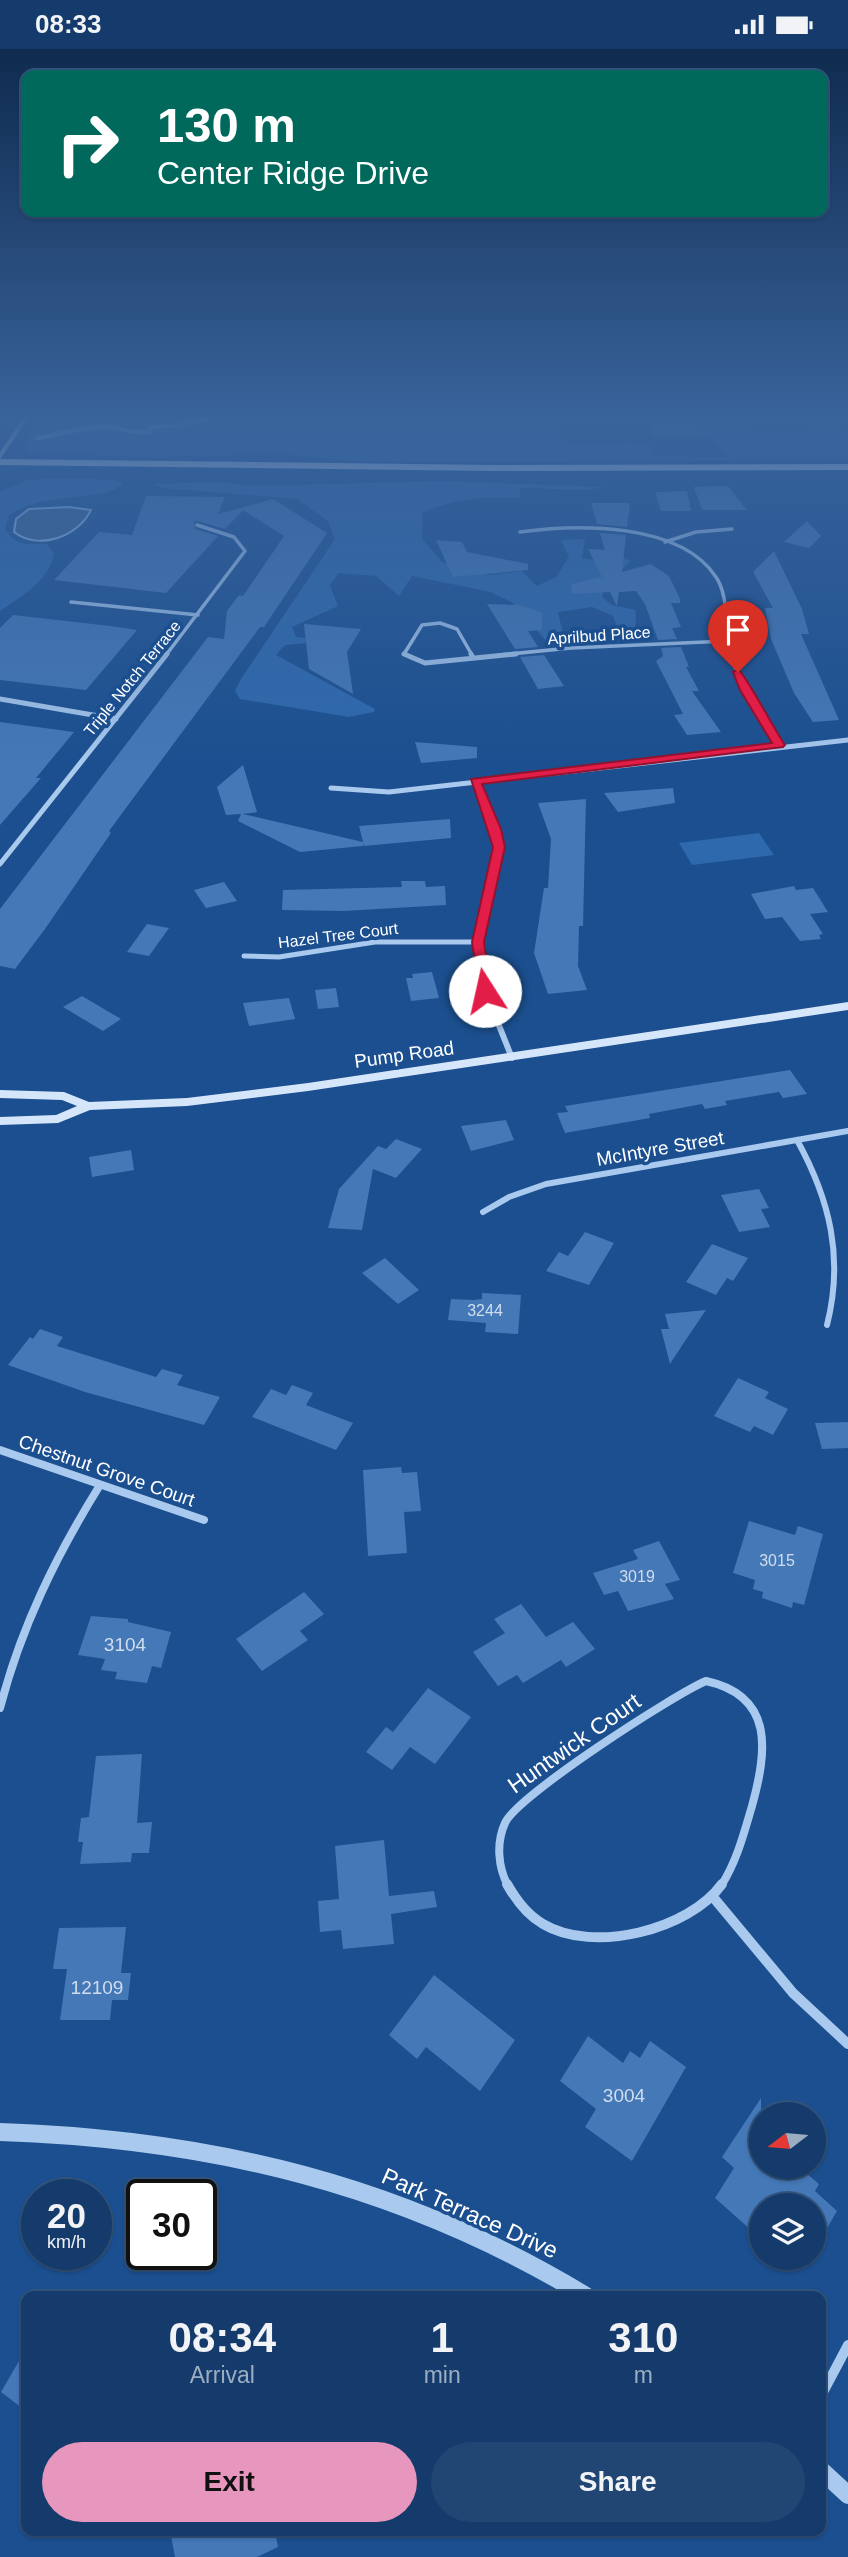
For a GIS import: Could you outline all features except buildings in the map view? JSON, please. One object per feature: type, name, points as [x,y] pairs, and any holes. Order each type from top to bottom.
[{"type":"main road","name":"Pump Road","points":[[0,1121],[58,1119],[88,1106],[238,1097],[848,1006]]},
{"type":"main road","name":"Pump Road","points":[[0,1094],[64,1096],[88,1106]]},
{"type":"street","name":"Triple Notch Terrace","points":[[0,864],[198,615],[245,551],[234,537],[219,532]]},
{"type":"street","points":[[618,532],[664,542],[701,561],[717,579],[723,596],[727,641],[745,690],[779,745]]},
{"type":"street","points":[[664,542],[696,532]]},
{"type":"street","points":[[71,602],[198,615]]},
{"type":"street","name":"Aprilbud Place","points":[[473,658],[457,628],[440,623],[422,625],[404,654],[425,663],[571,648],[727,641]]},
{"type":"street","points":[[0,699],[18,705],[116,719]]},
{"type":"street","points":[[0,707],[18,705]]},
{"type":"street","points":[[331,788],[376,792],[779,745],[848,740]]},
{"type":"street","points":[[475,782],[495,829],[499,847],[478,942],[485,991],[512,1058]]},
{"type":"street","name":"Hazel Tree Court","points":[[244,956],[279,957],[375,942],[478,942]]},
{"type":"street","name":"McIntyre Street","points":[[483,1212],[509,1197],[546,1184],[848,1131]]},
{"type":"street","points":[[797,1140],[825,1188],[839,1225]]},
{"type":"street","points":[[827,1325],[837,1310],[842,1290]]},
{"type":"street","name":"Chestnut Grove Court","points":[[0,1450],[204,1520]]},
{"type":"street","points":[[0,1708],[23,1625],[42,1581],[100,1485]]},
{"type":"street","name":"Huntwick Court","points":[[706,1681],[721,1683],[735,1689],[759,1719],[765,1761],[739,1851],[728,1877],[713,1897],[688,1916],[656,1927],[590,1936],[563,1933],[542,1926],[522,1909],[507,1886],[500,1866],[500,1844],[505,1823],[517,1805],[694,1686],[706,1681]]},
{"type":"street","points":[[713,1897],[799,2001],[848,2044]]},
{"type":"street","name":"Park Terrace Drive","points":[[0,2132],[58,2133],[163,2141],[297,2170],[404,2206],[453,2227],[576,2291]]},
{"type":"street","points":[[826,2387],[848,2345]]},
{"type":"street","points":[[826,2475],[848,2495]]},
{"type":"shaded area","points":[[0,532],[7,532],[18,542],[47,544],[54,554],[46,573],[25,594],[0,611]]},
{"type":"shaded area","points":[[14,532],[70,532],[45,541],[24,538]]},
{"type":"shaded area","points":[[332,532],[422,532],[422,539],[442,562],[489,575],[522,571],[537,586],[556,577],[569,557],[561,540],[585,539],[582,558],[610,563],[623,558],[631,561],[607,583],[602,597],[612,605],[636,610],[635,635],[620,634],[613,616],[592,607],[558,612],[564,638],[547,642],[513,603],[491,592],[412,576],[399,596],[376,576],[339,573],[330,585],[338,606],[292,627],[296,637],[331,641],[285,645],[276,655],[375,709],[374,712],[349,717],[240,699],[235,691],[241,679],[335,539]]},
{"type":"shaded area","points":[[759,833],[774,855],[692,865],[679,843]]},
{"type":"route","points":[[485,991],[479,968],[478,942],[498,863],[499,847],[495,829],[475,782],[779,745],[745,690],[738,672]]}]
